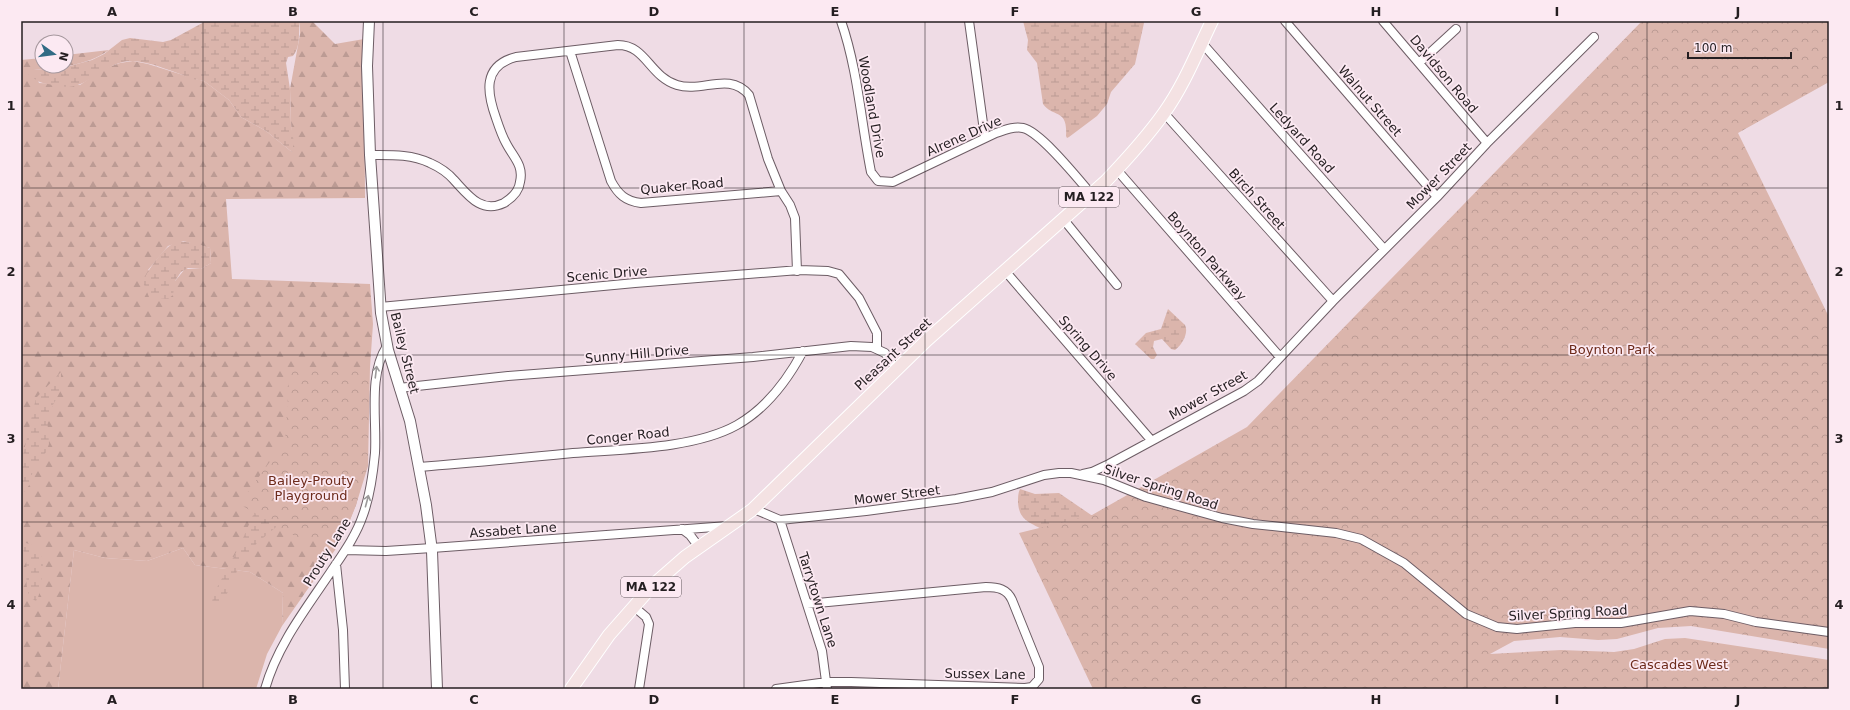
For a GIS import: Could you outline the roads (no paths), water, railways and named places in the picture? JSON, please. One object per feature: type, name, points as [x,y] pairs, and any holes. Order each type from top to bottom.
[{"type":"main road","name":"Pleasant Street","points":[[571,689],[609,634],[633,606],[655,584],[704,544],[754,509],[896,369],[1092,195],[1117,170],[1164,113],[1202,43],[1212,21]]},
{"type":"street","name":"Bailey Street","points":[[369,21],[367,66],[370,155],[380,307],[387,346],[410,421],[432,548],[437,689]]},
{"type":"street","name":"Woodland Drive","points":[[841,21],[856,75],[872,172],[878,182],[893,182]]},
{"type":"street","points":[[969,21],[985,138]]},
{"type":"street","name":"Walnut Street","points":[[1285,21],[1437,197]]},
{"type":"street","name":"Davidson Road","points":[[1383,21],[1488,143]]},
{"type":"street","points":[[1419,63],[1456,29]]},
{"type":"street","name":"Mower Street","points":[[754,509],[780,520],[930,503],[992,492],[1050,474],[1078,474],[1092,472],[1244,391],[1258,381],[1333,301],[1594,37]]},
{"type":"street","name":"Ledyard Road","points":[[1202,43],[1384,249]]},
{"type":"street","points":[[370,155],[401,155],[423,160],[437,166],[449,175],[469,198],[477,203],[492,206],[502,204],[511,198],[517,190],[521,180],[521,170],[518,160],[506,144],[489,99],[488,89],[492,74],[498,66],[511,58],[618,45],[626,46],[638,52],[658,74],[677,85],[697,88],[726,82],[741,87],[749,95],[762,140],[781,192],[790,205],[795,218],[797,271]]},
{"type":"street","name":"Quaker Road","points":[[570,51],[611,181],[620,195],[627,199],[641,203],[781,192]]},
{"type":"street","name":"Birch Street","points":[[1164,113],[1333,301]]},
{"type":"street","name":"Alrene Drive","points":[[893,182],[985,138],[1012,128],[1022,128],[1030,130],[1051,150],[1092,195]]},
{"type":"street","name":"Boynton Parkway","points":[[1117,170],[1280,357]]},
{"type":"street","points":[[1064,220],[1117,285]]},
{"type":"street","name":"Scenic Drive","points":[[380,307],[635,283],[797,271],[828,271],[837,273],[844,278],[859,298],[877,333],[877,349]]},
{"type":"street","name":"Spring Drive","points":[[1006,272],[1151,440]]},
{"type":"street","name":"Prouty Lane","points":[[265,689],[283,643],[346,550],[363,516],[369,493],[375,452],[376,372],[381,355],[387,346]]},
{"type":"street","name":"Sunny Hill Drive","points":[[399,388],[851,346],[877,349]]},
{"type":"street","points":[[877,349],[885,353],[896,369]]},
{"type":"street","name":"Conger Road","points":[[419,467],[655,446],[700,440],[719,434],[738,425],[770,399],[792,372],[803,351]]},
{"type":"street","name":"Silver Spring Road","points":[[1078,474],[1104,480],[1146,497],[1216,517],[1254,524],[1336,533],[1361,539],[1404,563],[1466,614],[1497,628],[1517,629],[1575,623],[1621,623],[1690,611],[1724,614],[1756,622],[1829,632]]},
{"type":"street","name":"Tarrytown Lane","points":[[780,520],[824,656],[827,686]]},
{"type":"street","name":"Assabet Lane","points":[[346,550],[386,551],[731,525]]},
{"type":"street","points":[[682,528],[704,544]]},
{"type":"street","points":[[690,528],[699,531],[704,544]]},
{"type":"street","points":[[336,564],[343,630],[344,689]]},
{"type":"street","name":"Sussex Lane","points":[[776,689],[871,682],[1025,688],[1036,684],[1040,672],[1010,597],[1005,591],[998,588],[808,604]]},
{"type":"street","points":[[633,606],[646,617],[649,624],[639,689]]},
{"type":"park label","name":"Boynton Park","points":[[1612,349]]},
{"type":"park label","name":"Bailey-Prouty Playground","points":[[311,488]]},
{"type":"park label","name":"Cascades West","points":[[1679,664]]}]
